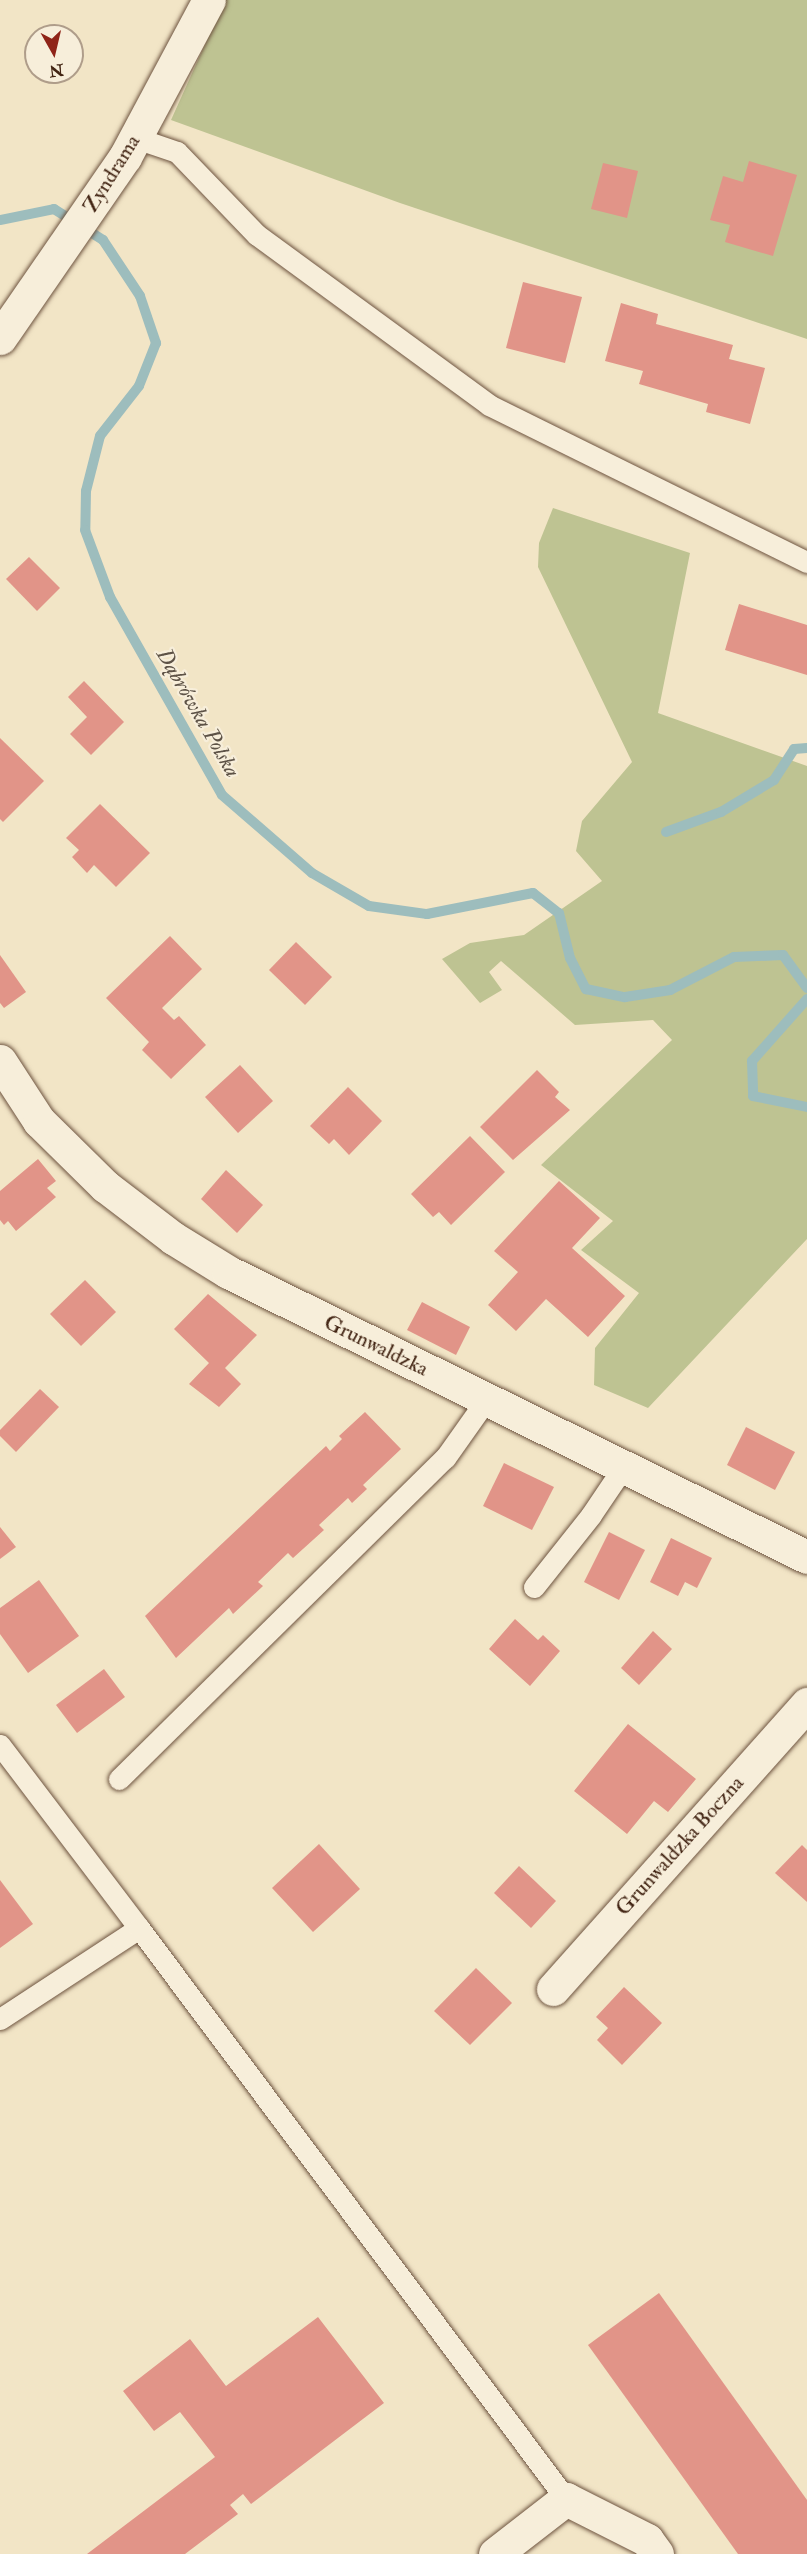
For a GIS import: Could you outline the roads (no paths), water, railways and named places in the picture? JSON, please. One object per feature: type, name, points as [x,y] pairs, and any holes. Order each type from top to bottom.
[{"type":"street","name":"Zyndrama","points":[[0,338],[87,214],[136,138],[209,0]]},
{"type":"street","name":"Grunwaldzka","points":[[0,1061],[39,1121],[105,1186],[173,1238],[298,1310],[624,1466],[807,1557]]},
{"type":"street","name":"Grunwaldzka Boczna","points":[[553,1989],[807,1704]]},
{"type":"street","points":[[495,2554],[566,2499],[647,2540],[657,2554]]},
{"type":"lane","points":[[136,138],[177,152],[257,235],[489,405],[807,562]]},
{"type":"lane","points":[[119,1779],[445,1458],[486,1400]]},
{"type":"lane","points":[[534,1587],[591,1515],[624,1466]]},
{"type":"lane","points":[[0,1745],[566,2499]]},
{"type":"lane","points":[[0,2019],[139,1928]]},
{"type":"waterway","name":"Dąbrówka Polska","points":[[0,220],[54,209],[103,240],[140,296],[156,343],[139,386],[100,436],[86,491],[85,530],[110,597],[222,795],[312,873],[369,906],[427,914],[533,893],[559,913],[570,958],[586,989],[625,997],[670,990],[734,957],[783,955],[807,988]]},
{"type":"waterway","points":[[666,832],[721,812],[774,780],[794,749],[807,748]]},
{"type":"waterway","name":"Dąbrówka Polska","points":[[807,999],[752,1061],[753,1096],[807,1107]]}]
